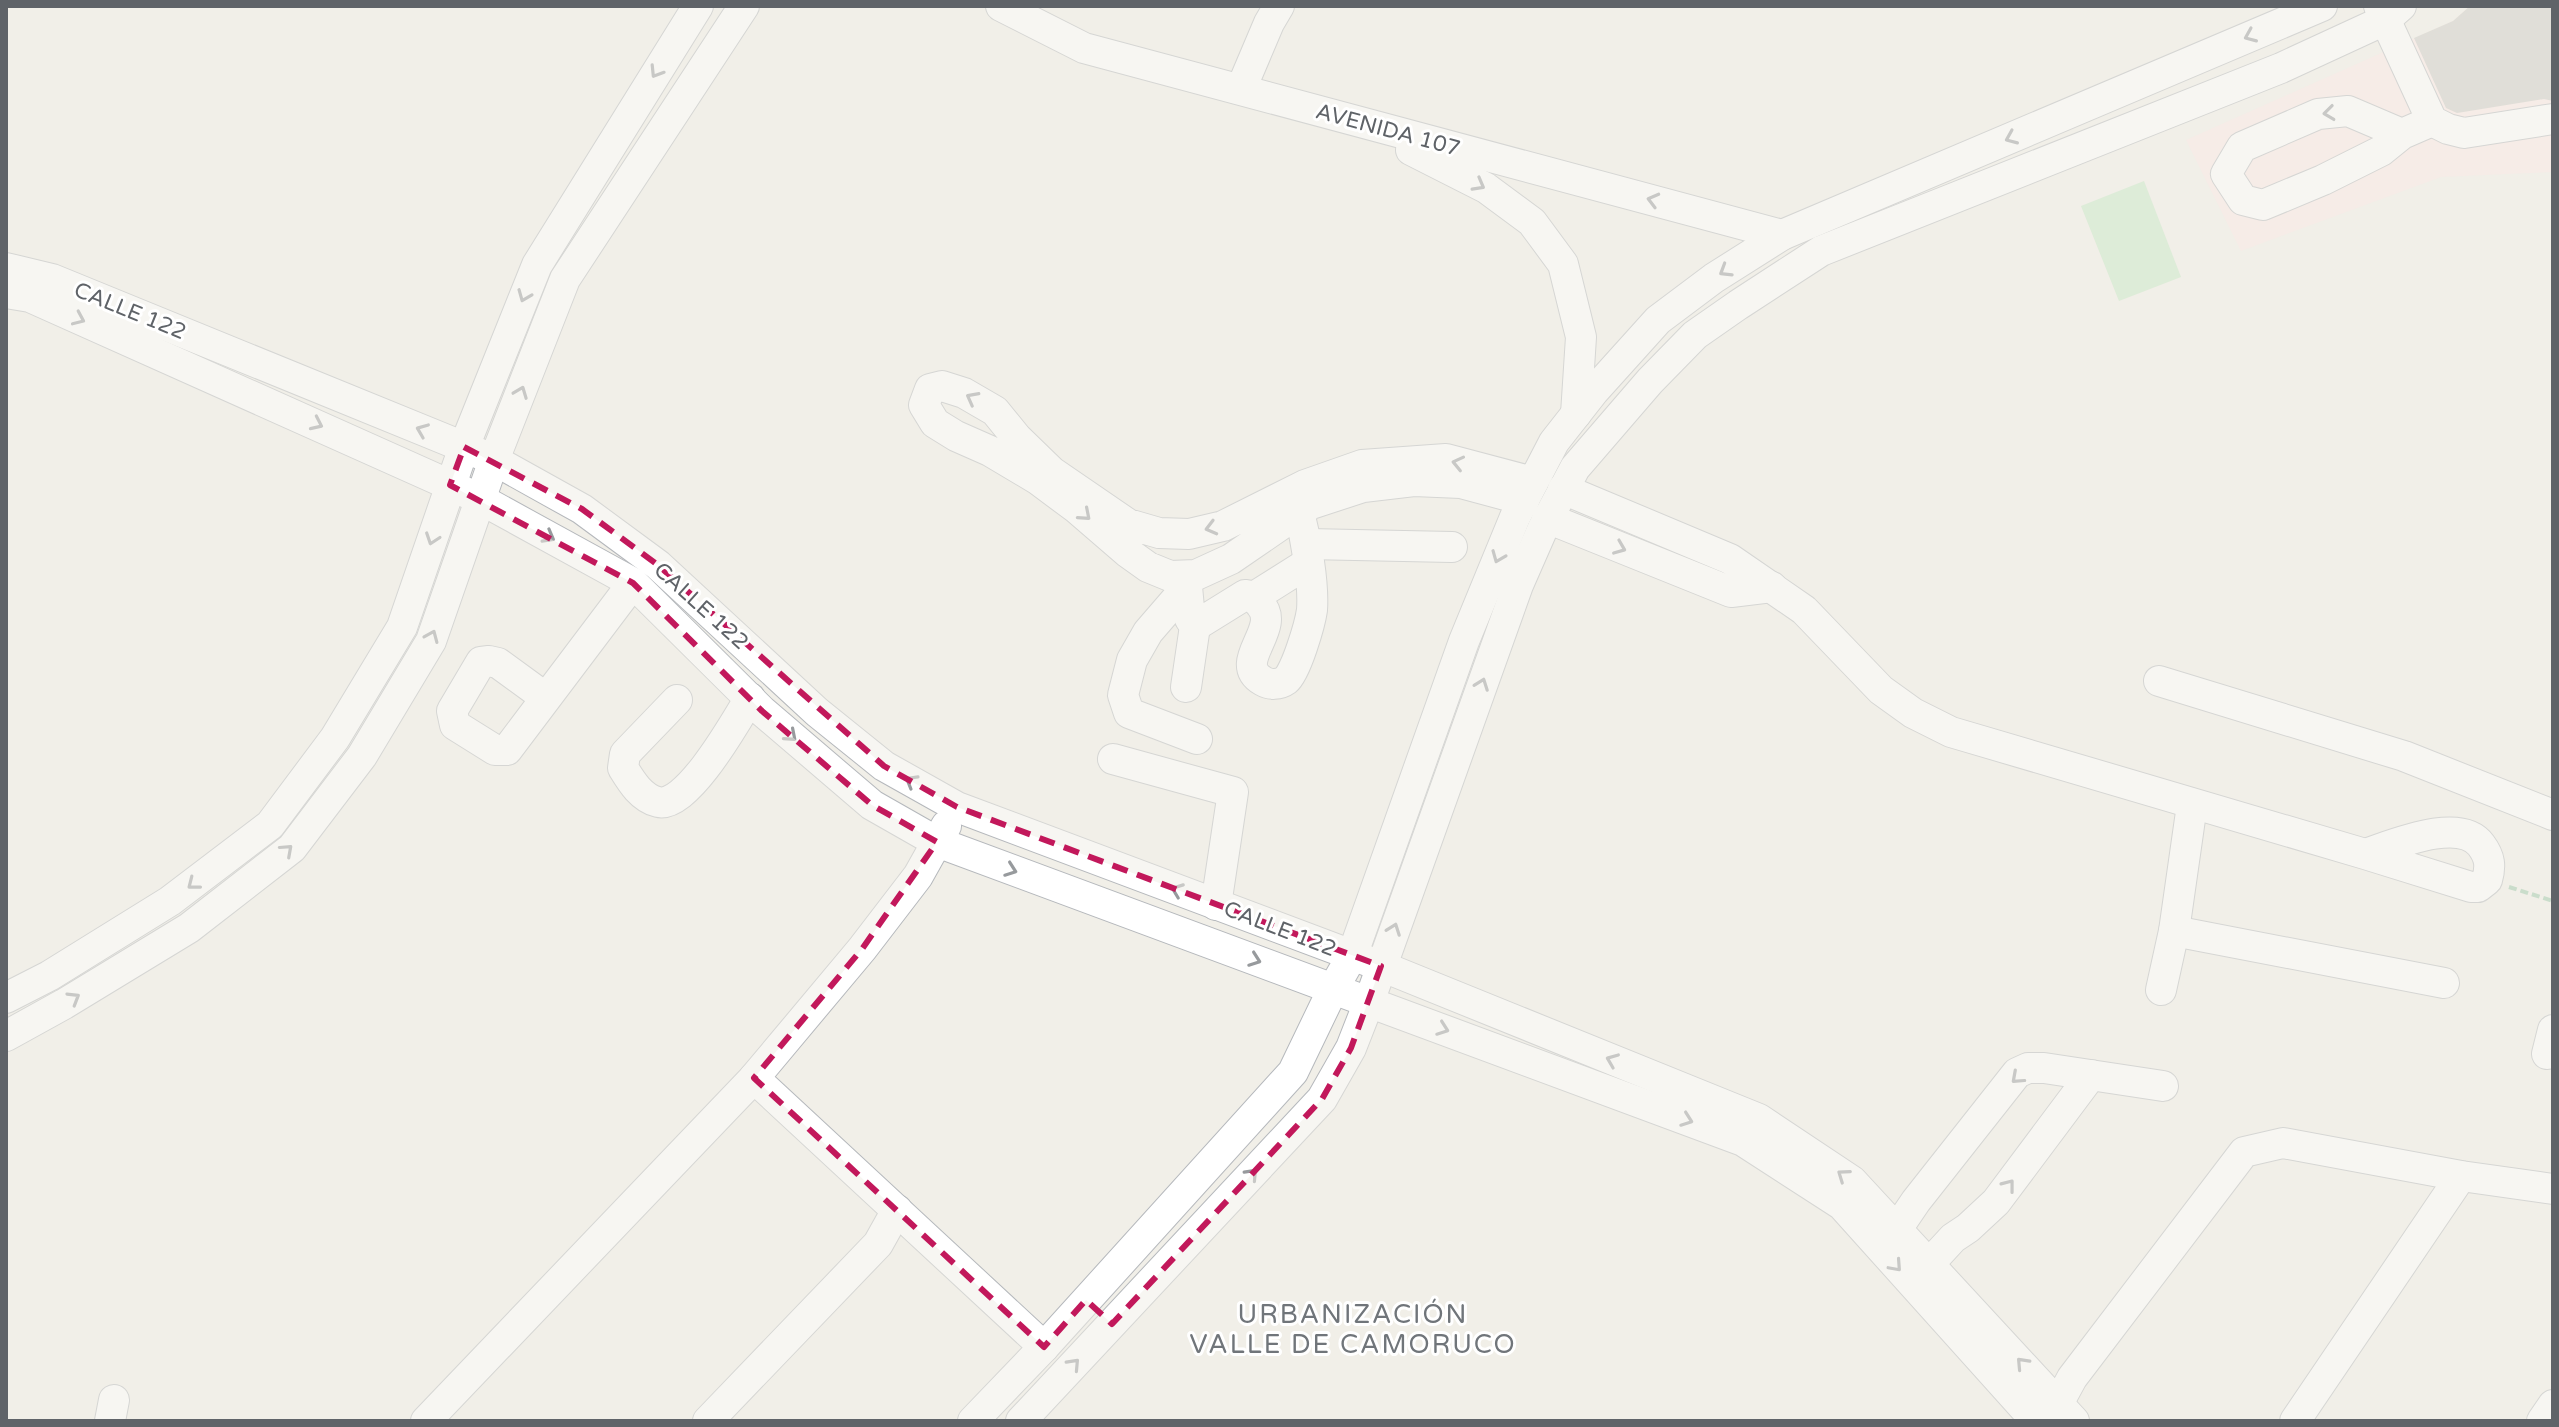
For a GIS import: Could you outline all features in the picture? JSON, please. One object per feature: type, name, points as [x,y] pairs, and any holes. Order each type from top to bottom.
[{"type":"street","points":[[6,998],[49,976],[170,901],[270,825],[335,738],[402,627],[464,447],[537,265],[698,6]]},
{"type":"street","points":[[6,1036],[189,928],[292,848],[362,756],[431,641],[494,460],[565,279],[744,6]]},
{"type":"street","name":"AVENIDA 107","points":[[1001,6],[1084,48],[1782,235]]},
{"type":"street","points":[[1241,89],[1279,6]]},
{"type":"street","points":[[973,1421],[1293,1072],[1352,956],[1464,641],[1528,491],[1554,442],[1594,391],[1658,320],[1714,278],[1782,235],[2322,6]]},
{"type":"street","points":[[1021,1421],[1322,1099],[1351,1048],[1369,1002],[1518,585],[1547,518],[1575,468],[1650,381],[1695,335],[1821,251],[2281,68],[2389,11],[2432,121],[2464,133],[2553,119]]},
{"type":"street","points":[[2402,134],[2348,111],[2318,114],[2242,147],[2226,174],[2243,200],[2263,205],[2323,180],[2381,151],[2402,134],[2432,121]]},
{"type":"street","points":[[1360,123],[1486,188],[1532,222],[1563,264],[1581,337],[1576,414]]},
{"type":"street","name":"CALLE 122","points":[[6,268],[52,279],[464,447],[494,460],[582,509],[658,565],[817,712],[884,766],[957,807],[1381,966],[1759,1119],[1852,1181],[1929,1264],[2053,1416]]},
{"type":"street","name":"CALLE 122","points":[[6,293],[30,297],[450,485],[633,583],[750,698],[872,805],[937,842],[1743,1141],[1842,1205],[2053,1416]]},
{"type":"street","points":[[1186,582],[1148,567],[1127,552],[1037,479],[1000,440],[1128,524],[1159,533],[1189,534],[1223,526],[1305,485],[1362,465],[1446,459],[1528,491]]},
{"type":"street","points":[[1197,739],[1129,713],[1123,695],[1132,660],[1148,632],[1186,582],[1231,559],[1311,504],[1363,487],[1414,481],[1528,491]]},
{"type":"street","points":[[1563,489],[1730,559],[1804,610],[1881,690],[1951,732],[2471,887],[2478,887],[2487,880],[2491,865],[2477,839],[2454,832],[2365,854]]},
{"type":"street","points":[[1195,626],[1237,598],[1245,595],[1254,597],[1265,608],[1268,622],[1251,657],[1251,665],[1258,678],[1269,684],[1289,678],[1312,612],[1307,554],[1299,512]]},
{"type":"street","points":[[1547,518],[1731,592],[1772,587]]},
{"type":"street","points":[[1254,597],[1307,554],[1452,547]]},
{"type":"street","points":[[1186,582],[1190,619],[1195,626],[1186,687]]},
{"type":"street","points":[[546,698],[633,583]]},
{"type":"street","points":[[2159,681],[2404,756],[2553,815]]},
{"type":"street","points":[[677,700],[625,754],[623,768],[633,783],[647,797],[660,803],[674,800],[714,756],[750,698]]},
{"type":"street","points":[[1113,759],[1233,792],[1216,905]]},
{"type":"street","points":[[2477,839],[2494,791]]},
{"type":"street","points":[[2161,990],[2174,931],[2192,805]]},
{"type":"street","points":[[426,1421],[754,1078],[862,949],[918,876],[957,807]]},
{"type":"street","points":[[2174,931],[2444,983]]},
{"type":"street","points":[[1897,1229],[2017,1073],[2028,1068],[2163,1086]]},
{"type":"street","points":[[1929,1264],[1953,1238],[1996,1202],[2091,1075]]},
{"type":"street","points":[[754,1078],[1044,1347]]},
{"type":"street","points":[[2053,1416],[2072,1378],[2244,1152],[2283,1143],[2461,1176],[2553,1189]]},
{"type":"street","points":[[2295,1421],[2461,1176]]},
{"type":"street","points":[[708,1421],[878,1244],[897,1210]]},
{"type":"street","points":[[1086,1300],[1112,1324]]},
{"type":"street","points":[[2542,1421],[2553,1405]]},
{"type":"path","points":[[2487,880],[2553,901]]},
{"type":"highlighted area","points":[[464,447],[582,509],[658,565],[884,766],[957,807],[1381,966],[1351,1048],[1322,1099],[1112,1324],[1086,1300],[1044,1347],[754,1078],[862,949],[937,842],[872,805],[762,711],[633,583],[450,485]]},
{"type":"shaded area","points":[[2470,6],[2553,6],[2553,172],[2441,177],[2241,251],[2186,140],[2453,21]]},
{"type":"green space","points":[[2144,181],[2181,277],[2119,301],[2081,206]]},
{"type":"building","points":[[2470,6],[2553,6],[2553,101],[2544,99],[2457,113],[2446,108],[2414,38],[2453,21]]},
{"type":"district","name":"URBANIZACIÓN VALLE DE CAMORUCO","points":[[1353,1329]]}]
